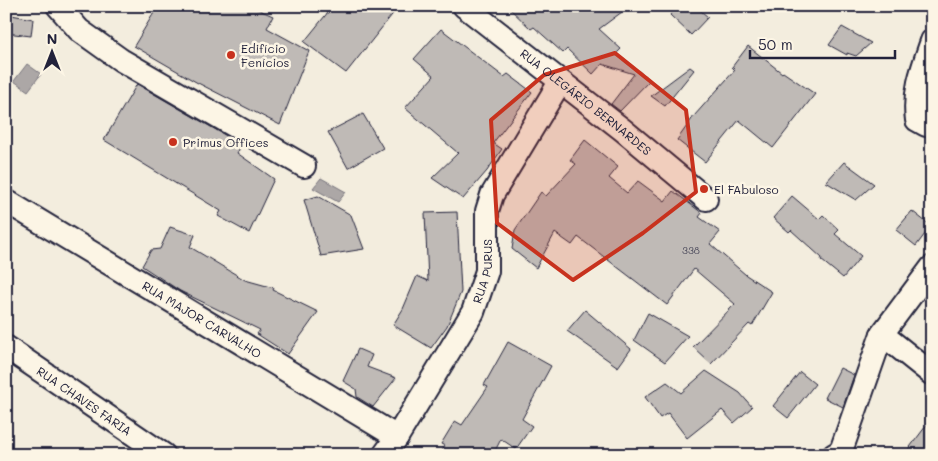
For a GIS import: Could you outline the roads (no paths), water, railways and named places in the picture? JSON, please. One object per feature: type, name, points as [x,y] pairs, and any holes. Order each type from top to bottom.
[{"type":"street","points":[[58,6],[78,30],[120,60],[304,166]]},
{"type":"street","name":"RUA OLEGÁRIO BERNARDES","points":[[464,6],[623,130],[706,199]]},
{"type":"street","points":[[932,40],[920,78],[915,106],[917,120],[932,126]]},
{"type":"street","name":"RUA PURUS","points":[[390,446],[473,312],[487,270],[487,211],[492,195],[560,82]]},
{"type":"street","name":"RUA MAJOR CARVALHO","points":[[6,201],[390,446]]},
{"type":"street","points":[[838,453],[882,334],[932,267]]},
{"type":"street","points":[[882,334],[932,374]]},
{"type":"street","name":"RUA CHAVES FARIA","points":[[6,347],[164,455]]},
{"type":"place","name":"Edifício Fenícios","points":[[231,55]]},
{"type":"place","name":"Primus Offices","points":[[173,142]]},
{"type":"place","name":"El FAbuloso","points":[[704,189]]}]
